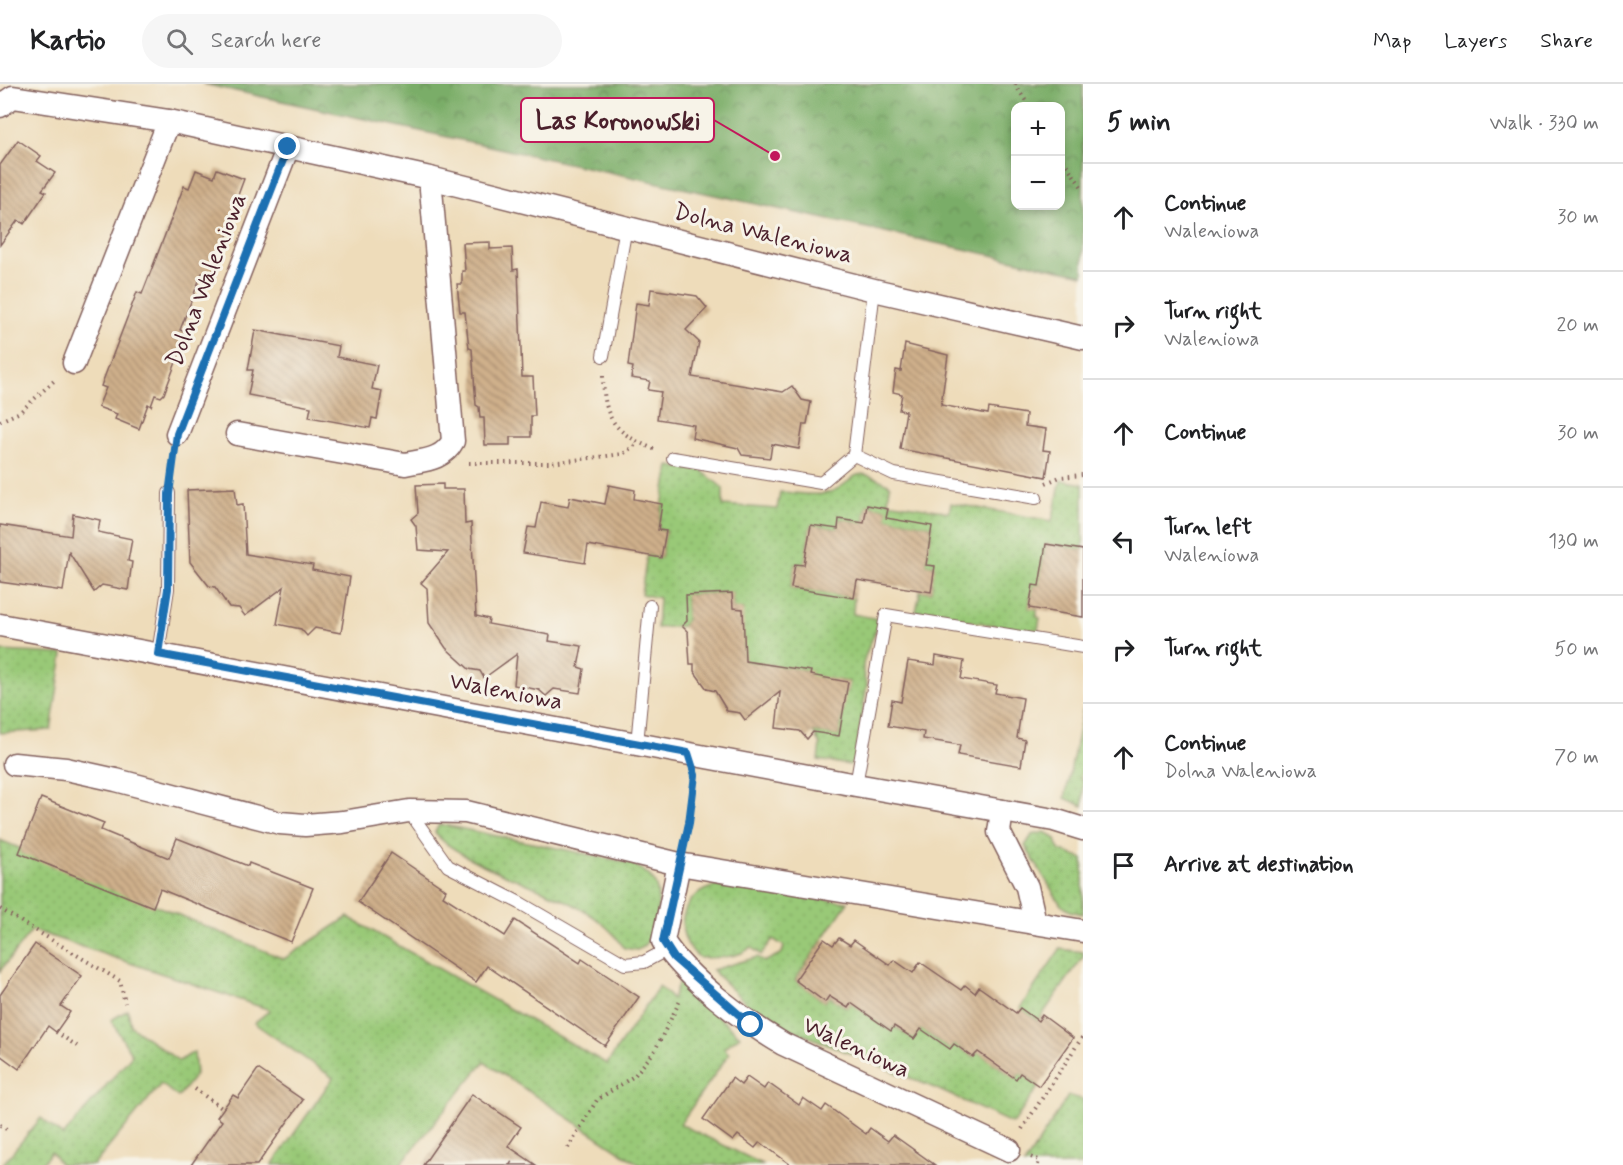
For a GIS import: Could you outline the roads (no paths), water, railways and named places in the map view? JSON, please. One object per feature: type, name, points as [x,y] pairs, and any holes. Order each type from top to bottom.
[{"type":"street","name":"Dolna Waleniowa","points":[[0,106],[13,97],[169,121],[430,178],[874,290],[1083,338]]},
{"type":"street","points":[[74,363],[169,121]]},
{"type":"street","name":"Dolna Waleniowa","points":[[177,434],[288,147]]},
{"type":"street","points":[[237,434],[405,464],[440,456],[449,450],[453,441],[430,178]]},
{"type":"street","name":"Waleniowa","points":[[0,625],[1054,820],[1083,829]]},
{"type":"street","points":[[7,765],[66,770],[116,780],[280,823],[305,825],[343,822],[409,811],[466,812],[679,864],[1083,931]]},
{"type":"street","points":[[1002,811],[999,832],[1027,887],[1035,922]]},
{"type":"street","points":[[668,949],[663,941],[679,864]]},
{"type":"street","name":"Waleniowa","points":[[668,949],[674,958],[751,1025],[783,1044],[1009,1150]]},
{"type":"lane","points":[[603,356],[626,227]]},
{"type":"lane","points":[[673,458],[821,483],[854,455],[874,290]]},
{"type":"lane","points":[[854,455],[894,474],[1031,497]]},
{"type":"lane","points":[[158,654],[168,589],[169,494]]},
{"type":"lane","points":[[637,744],[650,606]]},
{"type":"lane","points":[[856,785],[886,615],[1083,647]]},
{"type":"lane","points":[[409,811],[448,866],[520,903],[625,964],[644,962],[668,949]]},
{"type":"place","name":"Las Koronowski","points":[[775,156]]}]
